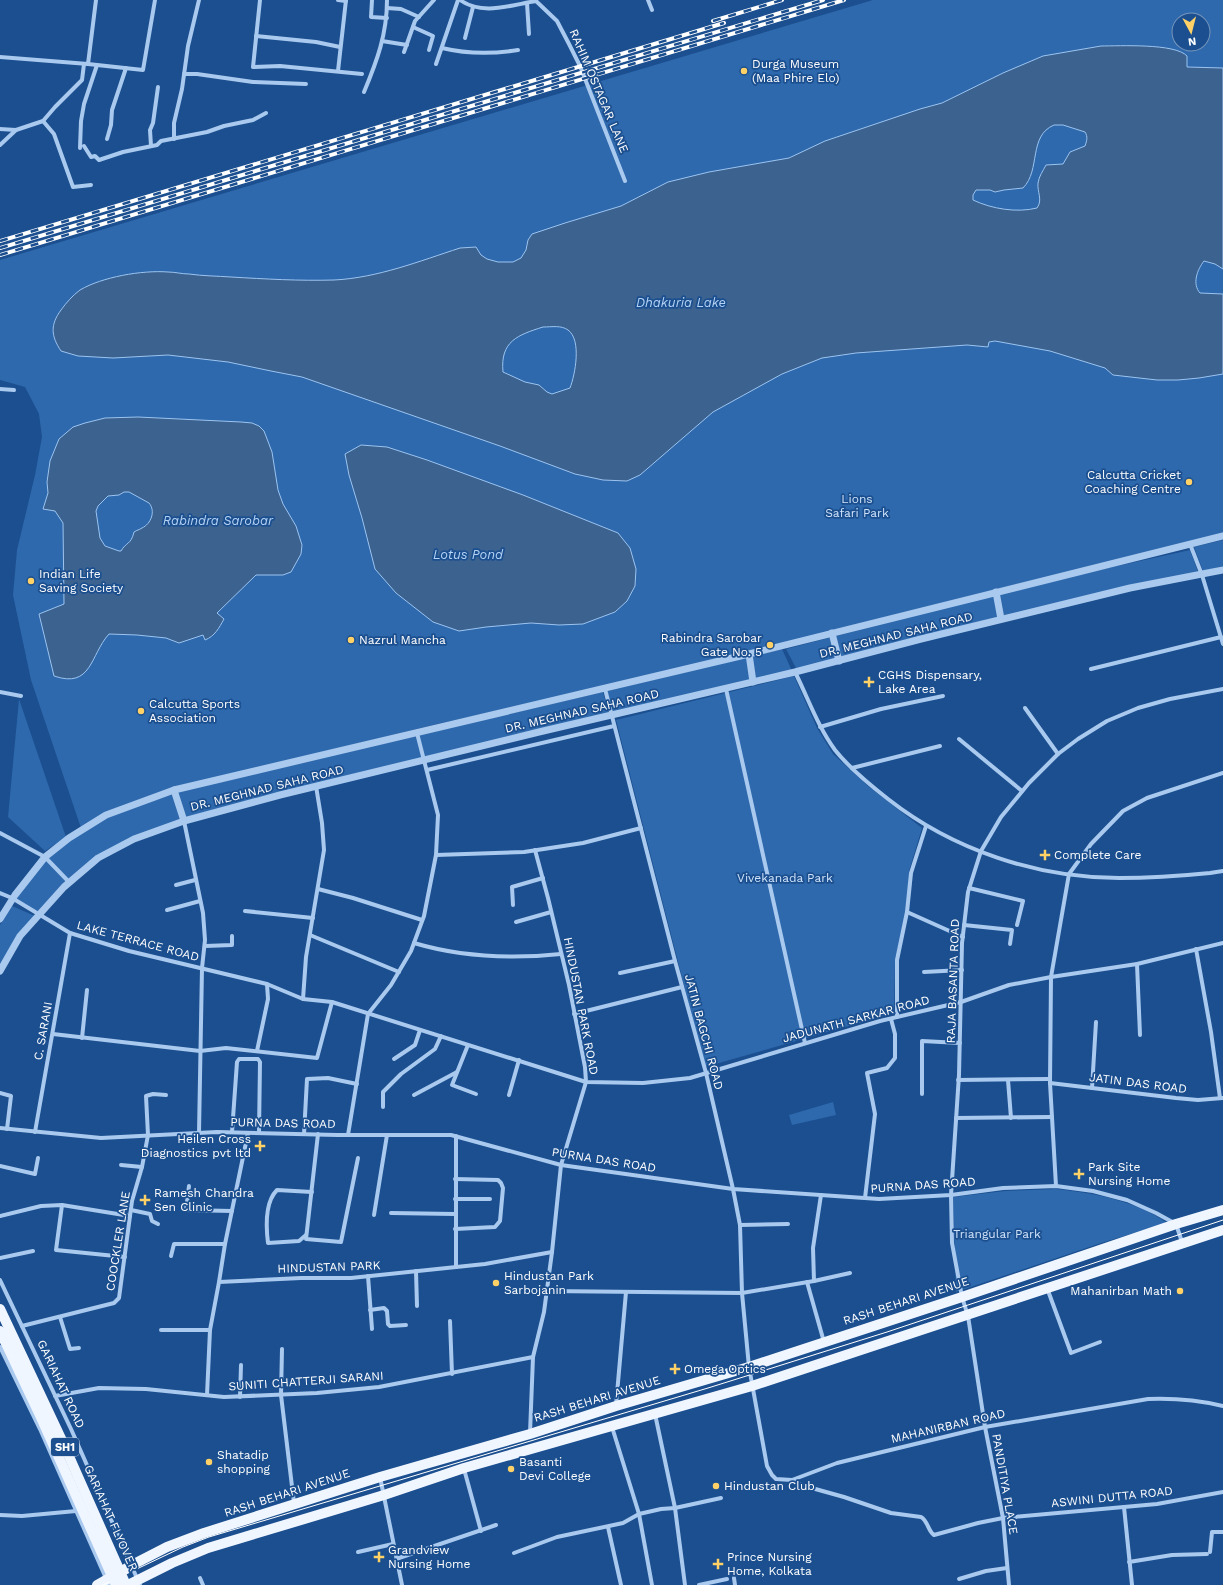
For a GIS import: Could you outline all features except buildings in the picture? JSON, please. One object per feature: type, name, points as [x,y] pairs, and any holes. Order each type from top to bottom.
[{"type":"main road","name":"RASH BEHARI AVENUE","points":[[97,1585],[108,1582],[132,1564],[167,1547],[204,1532],[380,1477],[530,1434],[616,1406],[749,1367],[962,1297],[1176,1224],[1223,1210]]},
{"type":"main road","points":[[127,1585],[139,1582],[172,1562],[208,1548],[384,1495],[464,1468],[752,1386],[968,1316],[1047,1288],[1223,1230]]},
{"type":"main road","name":"GARIAHAT FLYOVER","points":[[0,1310],[61,1439],[127,1585]]},
{"type":"main road","name":"GARIAHAT FLYOVER","points":[[0,1331],[39,1413],[116,1585]]},
{"type":"street","points":[[0,129],[16,130],[43,121],[55,106],[82,80],[96,0]]},
{"type":"street","points":[[0,57],[142,70],[155,0]]},
{"type":"street","points":[[174,139],[174,123],[198,0]]},
{"type":"street","points":[[260,0],[253,67],[280,66],[362,74]]},
{"type":"street","points":[[338,0],[346,0],[338,71]]},
{"type":"street","points":[[372,0],[371,17],[387,18]]},
{"type":"street","points":[[364,92],[376,63],[382,41],[387,18],[387,0]]},
{"type":"street","points":[[404,52],[415,21],[434,0]]},
{"type":"street","points":[[436,64],[459,0]]},
{"type":"street","name":"RAHIM OSTAGAR LANE","points":[[459,0],[473,7],[489,9],[520,2],[526,3],[536,1],[557,21],[580,66],[625,181]]},
{"type":"street","points":[[648,0],[652,10]]},
{"type":"street","points":[[526,3],[529,34]]},
{"type":"street","points":[[465,38],[473,7]]},
{"type":"street","points":[[387,8],[401,9],[419,17]]},
{"type":"street","points":[[413,28],[433,36],[430,50]]},
{"type":"street","points":[[256,36],[316,42],[340,47]]},
{"type":"street","points":[[382,41],[407,45]]},
{"type":"street","points":[[442,48],[457,52],[476,53],[518,50]]},
{"type":"street","points":[[97,65],[84,104],[81,121],[82,147],[92,157],[95,156],[98,160],[123,152],[157,145],[161,141],[207,132],[224,126],[253,120],[266,113]]},
{"type":"street","points":[[107,139],[111,125],[112,110],[126,68]]},
{"type":"street","points":[[184,74],[197,74],[253,82],[306,84]]},
{"type":"street","points":[[151,146],[150,130],[153,123],[158,87]]},
{"type":"street","points":[[43,121],[54,134],[73,187],[91,185]]},
{"type":"street","points":[[0,145],[16,130]]},
{"type":"street","points":[[0,389],[14,390]]},
{"type":"street","name":"DR. MEGHNAD SAHA ROAD","points":[[0,919],[12,898],[45,857],[69,838],[106,815],[174,790],[749,654],[1223,536]]},
{"type":"street","points":[[1190,543],[1202,575],[1223,644]]},
{"type":"street","name":"DR. MEGHNAD SAHA ROAD","points":[[0,971],[20,936],[69,882],[98,858],[134,839],[184,821],[316,786],[754,682],[1001,619],[1130,588],[1223,570]]},
{"type":"street","points":[[996,592],[1001,619]]},
{"type":"street","points":[[832,633],[839,661]]},
{"type":"street","points":[[1091,670],[1221,637]]},
{"type":"street","points":[[749,654],[754,682]]},
{"type":"street","points":[[795,672],[820,727],[835,750],[852,768],[879,792],[910,816],[955,841],[1024,865],[1069,874],[1118,878],[1223,871]]},
{"type":"street","points":[[726,688],[805,1043]]},
{"type":"street","name":"JATIN BAGCHI ROAD","points":[[604,689],[675,961],[706,1073],[733,1190],[740,1225],[742,1293],[752,1386]]},
{"type":"street","name":"RAJA BASANTA ROAD","points":[[962,1297],[952,1243],[952,1195],[960,1042],[963,937],[969,888],[982,851],[1001,817],[1022,791],[1058,754],[1078,739],[1107,721],[1138,708],[1170,699],[1223,689]]},
{"type":"street","points":[[0,692],[21,696]]},
{"type":"street","points":[[820,727],[881,709],[943,696]]},
{"type":"street","points":[[1025,708],[1058,754]]},
{"type":"street","points":[[427,770],[614,726]]},
{"type":"street","points":[[348,1135],[368,1014],[391,985],[414,943],[422,920],[436,855],[438,815],[417,733]]},
{"type":"street","points":[[960,739],[1022,791]]},
{"type":"street","points":[[852,768],[940,746]]},
{"type":"street","points":[[1056,1186],[1050,1081],[1051,977],[1069,874],[1091,844],[1123,811],[1147,798],[1223,773]]},
{"type":"street","points":[[303,999],[306,957],[324,850],[322,823],[316,786]]},
{"type":"street","points":[[174,790],[184,821],[203,913],[205,946],[202,968],[199,1133]]},
{"type":"street","points":[[897,1017],[897,960],[907,912],[911,873],[926,826]]},
{"type":"street","points":[[436,855],[481,855],[535,850],[583,843],[640,828]]},
{"type":"street","points":[[0,833],[45,857],[69,882]]},
{"type":"street","name":"HINDUSTAN PARK ROAD","points":[[535,850],[552,912],[574,1014],[586,1082],[561,1165]]},
{"type":"street","points":[[513,905],[512,887],[543,878]]},
{"type":"street","points":[[176,885],[196,880]]},
{"type":"street","points":[[969,888],[1023,901],[1017,925]]},
{"type":"street","points":[[318,889],[353,898],[422,920]]},
{"type":"street","name":"LAKE TERRACE ROAD","points":[[0,893],[12,898],[70,933],[129,951],[267,984],[303,999],[332,1002],[468,1045]]},
{"type":"street","points":[[167,910],[200,901]]},
{"type":"street","points":[[245,911],[312,918]]},
{"type":"street","points":[[516,922],[552,912]]},
{"type":"street","points":[[907,912],[963,937]]},
{"type":"street","points":[[964,925],[1012,930],[1010,944]]},
{"type":"street","name":"C. SARANI","points":[[35,1132],[70,933]]},
{"type":"street","points":[[310,935],[399,972]]},
{"type":"street","points":[[205,946],[232,945],[232,936]]},
{"type":"street","points":[[414,943],[430,948],[469,954],[532,957],[561,954]]},
{"type":"street","name":"JADUNATH SARKAR ROAD","points":[[468,1045],[586,1082],[643,1083],[690,1078],[897,1017],[961,1002],[1009,985],[1137,964],[1223,943]]},
{"type":"street","points":[[1196,949],[1212,1032],[1222,1098]]},
{"type":"street","points":[[620,974],[675,961]]},
{"type":"street","points":[[1137,964],[1140,1035]]},
{"type":"street","points":[[924,972],[962,970]]},
{"type":"street","points":[[257,1051],[268,999],[267,984]]},
{"type":"street","points":[[574,1014],[682,987]]},
{"type":"street","points":[[82,1038],[87,990]]},
{"type":"street","points":[[53,1034],[200,1051],[226,1048],[317,1058],[332,1002]]},
{"type":"street","points":[[866,1198],[875,1114],[868,1073],[888,1068],[895,1058],[895,1034],[891,1019]]},
{"type":"street","points":[[1092,1088],[1096,1022]]},
{"type":"street","points":[[394,1059],[415,1045],[420,1030]]},
{"type":"street","points":[[383,1107],[383,1092],[401,1074],[435,1049],[441,1036]]},
{"type":"street","points":[[922,1094],[922,1041],[960,1042]]},
{"type":"street","points":[[468,1045],[452,1085],[476,1094]]},
{"type":"street","points":[[232,1132],[237,1062],[239,1059],[258,1059],[260,1062],[259,1133]]},
{"type":"street","points":[[509,1095],[519,1060]]},
{"type":"street","points":[[414,1095],[456,1072]]},
{"type":"street","points":[[304,1134],[307,1079],[328,1078],[357,1084]]},
{"type":"street","name":"JATIN DAS ROAD","points":[[958,1080],[1050,1081],[1092,1088],[1198,1100],[1222,1098]]},
{"type":"street","points":[[1008,1080],[1010,1118]]},
{"type":"street","points":[[0,1093],[11,1096],[7,1129]]},
{"type":"street","name":"COOCKLER LANE","points":[[22,1326],[114,1303],[119,1298],[131,1210],[148,1136],[146,1096],[152,1094],[166,1095]]},
{"type":"street","points":[[956,1118],[1052,1117]]},
{"type":"street","name":"PURNA DAS ROAD","points":[[0,1128],[100,1138],[232,1132],[348,1135],[451,1135],[561,1165],[733,1190],[880,1199],[952,1195],[1003,1188],[1056,1186],[1093,1191],[1127,1200],[1176,1224]]},
{"type":"street","points":[[207,1395],[210,1330],[225,1244],[248,1133]]},
{"type":"street","points":[[318,1134],[306,1239],[341,1242],[358,1158]]},
{"type":"street","points":[[374,1216],[387,1135]]},
{"type":"street","points":[[456,1136],[456,1267]]},
{"type":"street","points":[[0,1166],[35,1174],[38,1158]]},
{"type":"street","points":[[121,1165],[142,1167]]},
{"type":"street","points":[[530,1434],[533,1357],[544,1312],[561,1165]]},
{"type":"street","points":[[455,1179],[498,1180],[503,1188],[500,1221],[495,1227],[455,1229]]},
{"type":"street","points":[[189,1186],[186,1210],[232,1211]]},
{"type":"street","points":[[306,1234],[299,1241],[268,1243],[266,1228],[271,1196],[276,1190],[312,1192]]},
{"type":"street","points":[[814,1282],[813,1248],[821,1195]]},
{"type":"street","points":[[455,1199],[490,1199]]},
{"type":"street","points":[[0,1216],[41,1206],[62,1205],[130,1216]]},
{"type":"street","points":[[62,1205],[56,1250],[125,1256]]},
{"type":"street","points":[[131,1210],[150,1214],[152,1220],[158,1224]]},
{"type":"street","points":[[391,1213],[455,1214]]},
{"type":"street","points":[[740,1225],[788,1224]]},
{"type":"street","points":[[1176,1224],[1182,1244]]},
{"type":"street","points":[[171,1256],[174,1244],[225,1244]]},
{"type":"street","points":[[0,1258],[33,1251]]},
{"type":"street","name":"HINDUSTAN PARK","points":[[219,1282],[301,1278],[351,1278],[485,1264],[552,1252]]},
{"type":"street","points":[[416,1271],[417,1306]]},
{"type":"street","points":[[546,1291],[742,1293],[814,1282],[850,1273]]},
{"type":"street","points":[[368,1276],[372,1329]]},
{"type":"street","name":"GARIAHAT ROAD","points":[[0,1280],[56,1396],[139,1582]]},
{"type":"street","points":[[807,1282],[824,1342]]},
{"type":"street","points":[[1047,1288],[1071,1353],[1100,1342]]},
{"type":"street","points":[[616,1406],[626,1292]]},
{"type":"street","name":"PANDITIYA PLACE","points":[[962,1297],[968,1316],[985,1427],[1003,1518],[1009,1585]]},
{"type":"street","points":[[370,1310],[384,1308],[387,1311],[388,1324],[390,1326],[406,1325]]},
{"type":"street","points":[[60,1317],[70,1349],[79,1348]]},
{"type":"street","points":[[450,1321],[452,1374]]},
{"type":"street","points":[[161,1330],[210,1330]]},
{"type":"street","points":[[0,1347],[40,1429],[108,1582]]},
{"type":"street","points":[[282,1349],[281,1395],[294,1505]]},
{"type":"street","name":"SUNITI CHATTERJI SARANI","points":[[56,1396],[99,1388],[129,1388],[224,1397],[240,1397],[379,1387],[533,1357]]},
{"type":"street","points":[[240,1397],[241,1365]]},
{"type":"street","points":[[752,1386],[766,1466],[776,1479],[792,1480]]},
{"type":"street","name":"MAHANIRBAN ROAD","points":[[792,1480],[837,1463],[985,1427],[1148,1399],[1171,1398],[1200,1401],[1223,1406]]},
{"type":"street","points":[[655,1413],[675,1508],[685,1585]]},
{"type":"street","points":[[611,1426],[639,1514],[652,1585]]},
{"type":"street","points":[[464,1468],[481,1531]]},
{"type":"street","points":[[380,1477],[402,1585]]},
{"type":"street","name":"ASWINI DUTTA ROAD","points":[[792,1480],[801,1485],[844,1497],[891,1513],[921,1517],[925,1519],[932,1534],[934,1535],[1003,1518],[1157,1504],[1223,1492]]},
{"type":"street","points":[[514,1553],[557,1537],[624,1523],[639,1514],[721,1498]]},
{"type":"street","points":[[1124,1507],[1132,1585]]},
{"type":"street","points":[[0,1515],[22,1516],[76,1511]]},
{"type":"street","points":[[396,1559],[481,1531],[496,1524]]},
{"type":"street","points":[[608,1527],[621,1585]]},
{"type":"street","points":[[1130,1562],[1172,1555],[1209,1553],[1212,1532],[1223,1532]]},
{"type":"street","points":[[358,1552],[393,1544]]},
{"type":"street","points":[[959,1578],[986,1571],[1007,1568]]},
{"type":"street","points":[[200,1578],[203,1585]]},
{"type":"street","points":[[734,1578],[735,1585]]},
{"type":"street","points":[[699,1585],[727,1580]]},
{"type":"green space","name":"Lions Safari Park","points":[[873,0],[1223,0],[1223,535],[754,652],[433,725],[176,788],[112,813],[82,831],[31,680],[13,595],[17,550],[35,475],[42,437],[39,414],[25,387],[0,380],[0,260]]},
{"type":"green space","points":[[1223,540],[1223,566],[1203,571],[1194,547]]},
{"type":"green space","points":[[1190,550],[1198,572],[797,670],[786,649],[1040,583]]},
{"type":"green space","points":[[782,649],[792,671],[614,714],[607,691]]},
{"type":"green space","name":"Vivekanada Park","points":[[794,676],[817,728],[833,754],[868,786],[922,828],[909,871],[907,912],[895,962],[894,1013],[705,1067],[616,720]]},
{"type":"green space","points":[[603,692],[609,714],[185,819],[177,792]]},
{"type":"green space","points":[[19,699],[66,837],[45,851],[8,817]]},
{"type":"green space","points":[[173,794],[180,819],[96,856],[39,912],[14,900],[43,862],[69,841],[108,817]]},
{"type":"green space","points":[[12,906],[35,916],[0,966],[0,925]]},
{"type":"green space","points":[[833,1102],[836,1115],[792,1125],[789,1115]]},
{"type":"green space","name":"Triangular Park","points":[[1056,1189],[1099,1195],[1128,1203],[1155,1215],[1167,1223],[1101,1243],[956,1292],[953,1197],[1005,1191]]},
{"type":"water","name":"Dhakuria Lake","points":[[1101,46],[1146,46],[1171,49],[1171,52],[1181,52],[1187,56],[1187,67],[1223,68],[1223,269],[1215,264],[1204,261],[1196,277],[1196,285],[1200,293],[1223,294],[1223,374],[1178,380],[1157,380],[1113,375],[1105,368],[1050,351],[995,341],[989,342],[988,347],[967,345],[856,353],[822,358],[782,374],[713,412],[640,475],[627,481],[603,480],[575,474],[500,446],[302,377],[228,362],[168,355],[113,358],[78,356],[61,351],[55,340],[53,330],[57,315],[77,292],[99,281],[122,275],[146,272],[171,272],[205,276],[270,279],[350,279],[414,263],[460,248],[476,247],[481,255],[487,259],[498,262],[513,262],[521,258],[526,250],[528,240],[532,234],[621,206],[668,182],[709,172],[789,158],[825,141],[942,103],[1003,73],[1043,56]],"holes":[[[1054,125],[1063,125],[1085,132],[1087,135],[1087,140],[1085,146],[1070,152],[1063,164],[1046,165],[1039,180],[1038,186],[1040,202],[1037,208],[1021,210],[996,208],[973,200],[973,195],[976,190],[990,190],[995,192],[1023,188],[1032,172],[1041,137],[1046,130]],[[543,327],[559,327],[568,330],[575,341],[576,358],[574,375],[570,388],[552,394],[547,392],[539,385],[525,382],[503,372],[504,353],[512,341],[526,333]]]},
{"type":"water","name":"Rabindra Sarobar","points":[[138,417],[241,422],[252,423],[259,426],[264,431],[272,452],[278,490],[283,504],[296,526],[302,545],[301,554],[291,572],[283,575],[256,575],[217,613],[224,619],[216,631],[205,640],[203,635],[179,643],[166,638],[109,634],[89,668],[76,678],[66,679],[54,676],[39,614],[64,604],[63,523],[55,511],[43,509],[48,493],[47,482],[50,461],[59,439],[73,427],[105,418]],"holes":[[[129,492],[149,503],[152,510],[152,517],[148,524],[134,532],[130,541],[121,551],[119,551],[105,546],[100,538],[96,511],[98,506],[108,496]]]},
{"type":"water","name":"Lotus Pond","points":[[361,445],[387,447],[427,460],[523,495],[618,533],[630,548],[636,569],[635,586],[627,601],[615,612],[583,624],[559,625],[531,623],[459,631],[433,622],[396,593],[375,569],[349,475],[345,454]]},
{"type":"tram line","points":[[103,1585],[183,1547],[209,1537],[708,1388],[887,1332],[1223,1220]]},
{"type":"railway","points":[[713,21],[782,0]]},
{"type":"railway","points":[[0,248],[823,0]]},
{"type":"railway","points":[[0,255],[844,0]]},
{"type":"railway","points":[[0,241],[724,23]]},
{"type":"place","name":"Durga Museum (Maa Phire Elo)","points":[[744,71]]},
{"type":"place","name":"Calcutta Cricket Coaching Centre","points":[[1189,482]]},
{"type":"place","name":"Indian Life Saving Society","points":[[31,581]]},
{"type":"place","name":"Nazrul Mancha","points":[[351,640]]},
{"type":"place","name":"Rabindra Sarobar Gate No. 5","points":[[770,645]]},
{"type":"place","name":"CGHS Dispensary, Lake Area","points":[[869,682]]},
{"type":"place","name":"Calcutta Sports Association","points":[[141,711]]},
{"type":"place","name":"Complete Care","points":[[1045,855]]},
{"type":"place","name":"Heilen Cross Diagnostics pvt ltd","points":[[260,1146]]},
{"type":"place","name":"Park Site Nursing Home","points":[[1079,1174]]},
{"type":"place","name":"Ramesh Chandra Sen Clinic","points":[[145,1200]]},
{"type":"place","name":"Hindustan Park Sarbojanin","points":[[496,1283]]},
{"type":"place","name":"Mahanirban Math","points":[[1180,1291]]},
{"type":"place","name":"Omega Optics","points":[[675,1369]]},
{"type":"place","name":"Shatadip shopping","points":[[209,1462]]},
{"type":"place","name":"Basanti Devi College","points":[[511,1469]]},
{"type":"place","name":"Hindustan Club","points":[[716,1486]]},
{"type":"place","name":"Grandview Nursing Home","points":[[379,1557]]},
{"type":"place","name":"Prince Nursing Home, Kolkata","points":[[718,1564]]}]
